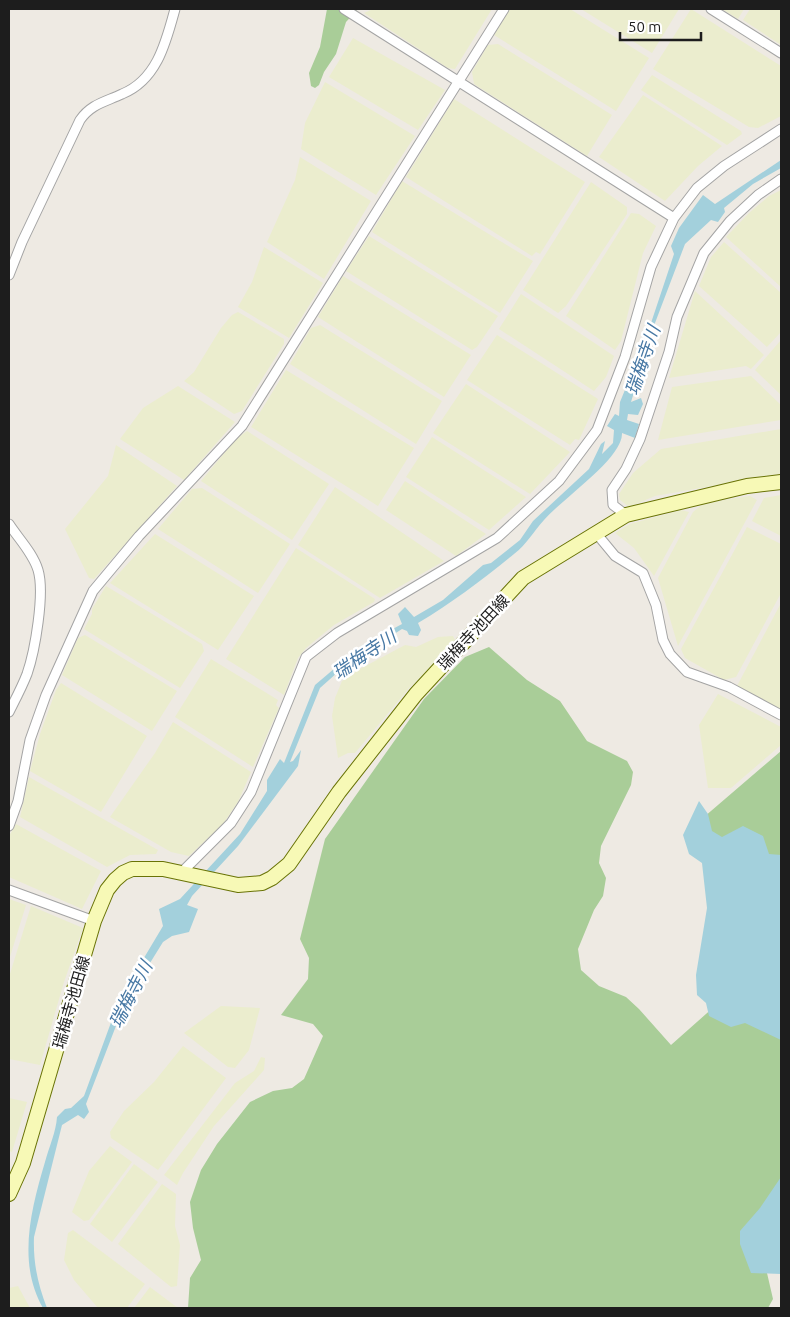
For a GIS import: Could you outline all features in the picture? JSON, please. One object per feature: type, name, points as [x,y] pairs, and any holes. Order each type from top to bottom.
[{"type":"main road","name":"瑞梅寺池田線","points":[[9,1194],[23,1163],[94,921],[107,890],[122,873],[151,868],[182,872],[238,885],[262,883],[281,872],[339,792],[416,694],[523,578],[626,515],[747,486],[781,482]]},
{"type":"street","points":[[9,275],[22,242],[80,120],[88,110],[97,104],[125,94],[147,79],[158,62],[175,9]]},
{"type":"street","points":[[344,9],[458,83],[674,218]]},
{"type":"street","points":[[9,826],[18,801],[30,740],[46,695],[92,591],[242,426],[504,9]]},
{"type":"street","points":[[711,9],[781,53]]},
{"type":"street","points":[[182,872],[231,823],[251,792],[306,657],[338,633],[497,538],[559,481],[597,430],[625,358],[651,267],[674,218],[697,188],[724,166],[781,129]]},
{"type":"street","points":[[626,515],[613,505],[612,490],[626,469],[640,439],[669,352],[677,317],[704,253],[730,221],[758,195],[781,179]]},
{"type":"street","points":[[9,524],[34,562],[40,585],[40,606],[30,662],[22,686],[9,712]]},
{"type":"street","points":[[596,532],[615,556],[643,572],[656,605],[663,640],[670,654],[687,672],[730,687],[781,715]]},
{"type":"street","points":[[9,890],[94,921]]},
{"type":"green space","points":[[327,9],[358,9],[346,22],[336,54],[324,72],[319,85],[315,88],[311,86],[309,73],[320,47]]},
{"type":"green space","points":[[373,9],[492,9],[455,69],[448,68],[364,13]]},
{"type":"green space","points":[[510,9],[570,9],[649,58],[616,111],[494,35]]},
{"type":"green space","points":[[581,9],[679,9],[652,53]]},
{"type":"green space","points":[[691,9],[781,66],[781,116],[758,128],[749,127],[653,69]]},
{"type":"green space","points":[[722,9],[744,9],[738,19]]},
{"type":"green space","points":[[750,9],[781,9],[781,45],[743,20]]},
{"type":"green space","points":[[353,38],[445,90],[418,130],[329,77]]},
{"type":"green space","points":[[498,44],[612,115],[587,156],[474,84],[472,72],[488,45]]},
{"type":"green space","points":[[652,75],[741,131],[742,134],[727,145],[641,90]]},
{"type":"green space","points":[[325,82],[415,136],[376,195],[301,149],[305,123]]},
{"type":"green space","points":[[643,95],[722,146],[698,166],[665,201],[599,157]]},
{"type":"green space","points":[[454,99],[585,182],[540,254],[536,252],[532,256],[406,177]]},
{"type":"green space","points":[[300,157],[371,201],[324,279],[267,242],[295,180]]},
{"type":"green space","points":[[402,181],[533,261],[500,313],[372,232]]},
{"type":"green space","points":[[591,182],[627,207],[627,214],[566,306],[558,313],[523,290]]},
{"type":"green space","points":[[781,190],[781,287],[726,237],[749,213],[769,196]]},
{"type":"green space","points":[[631,213],[639,214],[656,226],[643,253],[621,341],[615,350],[566,316]]},
{"type":"green space","points":[[369,236],[498,316],[477,347],[472,350],[346,271]]},
{"type":"green space","points":[[724,242],[781,293],[781,332],[767,347],[699,286],[711,257]]},
{"type":"green space","points":[[264,247],[323,283],[289,338],[238,307],[252,282]]},
{"type":"green space","points":[[343,276],[471,355],[444,397],[318,317]]},
{"type":"green space","points":[[695,291],[764,355],[751,369],[746,366],[669,378]]},
{"type":"green space","points":[[521,294],[614,356],[606,377],[594,391],[499,329]]},
{"type":"green space","points":[[238,312],[284,339],[284,344],[242,411],[234,414],[184,381],[194,372],[221,328],[232,315]]},
{"type":"green space","points":[[320,325],[442,401],[416,444],[290,364],[311,328]]},
{"type":"green space","points":[[497,335],[598,399],[579,440],[575,439],[570,445],[467,380]]},
{"type":"green space","points":[[781,340],[781,395],[755,370]]},
{"type":"green space","points":[[286,370],[414,448],[378,506],[251,427]]},
{"type":"green space","points":[[751,376],[781,405],[781,420],[658,440],[672,387]]},
{"type":"green space","points":[[466,384],[570,452],[530,494],[433,433]]},
{"type":"green space","points":[[178,386],[235,422],[184,480],[120,439],[143,408]]},
{"type":"green space","points":[[781,429],[781,474],[655,496],[629,507],[620,500],[619,494],[633,473],[661,449]]},
{"type":"green space","points":[[247,431],[329,484],[292,540],[201,481],[236,439]]},
{"type":"green space","points":[[432,437],[526,497],[489,530],[406,477]]},
{"type":"green space","points":[[116,445],[177,486],[94,579],[89,578],[65,529],[108,476]]},
{"type":"green space","points":[[405,481],[486,534],[456,556],[386,510]]},
{"type":"green space","points":[[335,487],[444,561],[380,598],[298,545]]},
{"type":"green space","points":[[202,488],[290,544],[258,593],[158,529],[192,489]]},
{"type":"green space","points":[[781,495],[781,536],[752,521],[764,498]]},
{"type":"green space","points":[[750,496],[757,500],[678,646],[658,578],[693,512],[704,503]]},
{"type":"green space","points":[[681,510],[689,512],[654,576],[634,548],[615,533],[630,524]]},
{"type":"green space","points":[[747,527],[781,544],[781,593],[736,677],[724,680],[685,658],[681,649]]},
{"type":"green space","points":[[155,534],[254,596],[218,650],[110,583]]},
{"type":"green space","points":[[296,548],[375,599],[374,602],[334,625],[306,648],[298,658],[284,695],[226,659]]},
{"type":"green space","points":[[106,586],[202,644],[204,651],[180,688],[84,629],[92,614],[92,609]]},
{"type":"green space","points":[[781,603],[781,710],[737,686]]},
{"type":"green space","points":[[85,635],[177,691],[152,731],[62,675],[78,638]]},
{"type":"green space","points":[[453,636],[455,640],[425,675],[410,687],[355,753],[348,753],[338,758],[332,716],[335,698],[342,681],[358,670],[405,645],[416,647],[438,637]]},
{"type":"green space","points":[[489,647],[527,680],[560,701],[587,741],[627,761],[633,772],[631,785],[601,846],[599,863],[606,878],[603,896],[594,910],[578,949],[581,970],[599,986],[626,997],[671,1045],[724,998],[781,1019],[781,1206],[758,1234],[773,1299],[768,1308],[188,1308],[190,1278],[201,1260],[193,1228],[190,1202],[201,1170],[217,1144],[250,1102],[273,1091],[292,1088],[304,1079],[323,1036],[313,1024],[281,1015],[308,979],[309,958],[300,939],[325,839],[424,699],[465,657]]},
{"type":"green space","points":[[211,659],[278,700],[276,705],[279,708],[253,767],[175,717]]},
{"type":"green space","points":[[61,683],[147,736],[101,812],[30,771],[40,734],[56,690]]},
{"type":"green space","points":[[718,694],[781,727],[781,745],[731,788],[708,788],[699,725]]},
{"type":"green space","points":[[173,722],[251,772],[238,802],[223,824],[189,856],[171,852],[110,817],[155,753]]},
{"type":"green space","points":[[781,751],[781,864],[715,840],[704,817]]},
{"type":"green space","points":[[29,777],[158,850],[156,854],[130,855],[107,867],[20,817]]},
{"type":"green space","points":[[16,824],[101,871],[82,909],[9,877],[9,836]]},
{"type":"green space","points":[[9,899],[26,905],[9,960]]},
{"type":"green space","points":[[31,906],[83,928],[64,982],[40,1065],[9,1059],[9,977]]},
{"type":"green space","points":[[221,1006],[260,1008],[249,1050],[235,1068],[228,1067],[184,1033]]},
{"type":"green space","points":[[183,1046],[226,1078],[158,1170],[111,1138],[110,1132],[124,1111],[154,1082]]},
{"type":"green space","points":[[261,1057],[265,1058],[264,1070],[214,1126],[177,1185],[164,1175],[235,1083],[254,1071]]},
{"type":"green space","points":[[9,1098],[27,1102],[12,1152],[9,1151]]},
{"type":"green space","points":[[110,1146],[132,1162],[89,1220],[84,1221],[72,1212],[89,1171]]},
{"type":"green space","points":[[134,1164],[158,1182],[112,1242],[90,1224]]},
{"type":"green space","points":[[162,1184],[176,1194],[175,1226],[180,1245],[177,1286],[171,1287],[118,1244]]},
{"type":"green space","points":[[73,1230],[145,1284],[127,1308],[98,1308],[74,1280],[64,1260],[68,1233]]},
{"type":"green space","points":[[18,1286],[30,1308],[9,1308],[9,1288]]},
{"type":"green space","points":[[150,1287],[178,1308],[134,1308]]},
{"type":"water","name":"瑞梅寺川","points":[[781,160],[781,168],[753,184],[724,208],[725,212],[718,222],[711,220],[685,244],[655,323],[631,402],[641,398],[643,404],[638,415],[628,414],[627,420],[639,424],[635,438],[622,433],[620,443],[613,454],[540,524],[519,550],[467,590],[418,623],[421,630],[418,636],[409,635],[407,631],[402,629],[347,664],[320,688],[290,762],[293,761],[301,750],[298,766],[238,846],[192,896],[187,905],[198,909],[189,932],[172,936],[163,942],[124,1005],[86,1104],[89,1112],[84,1119],[78,1115],[62,1125],[34,1237],[34,1256],[37,1274],[47,1308],[43,1308],[35,1291],[30,1273],[29,1236],[35,1198],[54,1134],[57,1117],[84,1096],[120,998],[163,926],[159,909],[180,899],[240,834],[267,791],[267,780],[280,759],[284,763],[315,685],[361,646],[402,624],[398,614],[405,607],[414,617],[443,600],[483,565],[491,563],[520,540],[533,521],[589,469],[601,444],[605,441],[602,454],[613,443],[614,430],[607,426],[615,414],[619,416],[620,402],[645,341],[674,254],[671,246],[679,228],[703,195],[715,204]]},
{"type":"water","points":[[699,801],[708,814],[712,831],[722,837],[743,826],[763,836],[769,854],[781,855],[781,1040],[745,1023],[731,1027],[709,1016],[706,1003],[697,995],[696,975],[707,908],[702,863],[689,854],[683,835]]},
{"type":"water","points":[[781,1177],[781,1274],[751,1273],[740,1244],[740,1231],[760,1208]]}]
